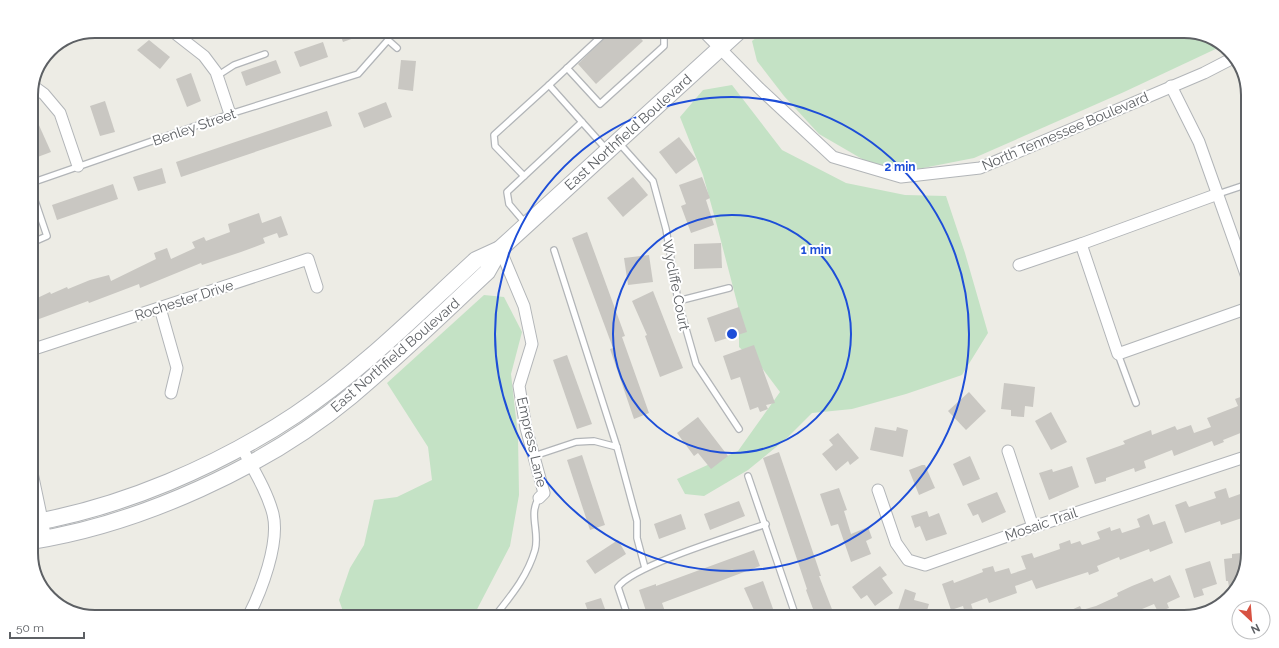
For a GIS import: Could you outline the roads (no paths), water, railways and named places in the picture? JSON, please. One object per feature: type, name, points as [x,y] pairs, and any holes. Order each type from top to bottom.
[{"type":"main road","name":"East Northfield Boulevard","points":[[38,540],[88,529],[137,514],[199,488],[250,464],[303,431],[350,397],[487,272],[500,249],[526,224],[731,38]]},
{"type":"main road","name":"East Northfield Boulevard","points":[[38,522],[116,501],[178,478],[242,448],[295,414],[350,372],[476,260],[500,249]]},
{"type":"street","points":[[181,38],[204,56],[217,76],[230,114]]},
{"type":"street","name":"North Tennessee Boulevard","points":[[710,38],[759,88],[833,157],[901,177],[980,168],[1171,86],[1229,59]]},
{"type":"street","points":[[1171,86],[1199,142],[1241,260]]},
{"type":"street","points":[[38,90],[60,112],[78,166]]},
{"type":"street","points":[[1019,265],[1218,194]]},
{"type":"street","points":[[1080,244],[1118,354],[1241,310]]},
{"type":"street","name":"Empress Lane","points":[[500,249],[524,306],[532,344],[519,386],[526,428],[544,493],[539,498]]},
{"type":"street","name":"Rochester Drive","points":[[38,348],[308,259],[317,287]]},
{"type":"street","points":[[160,308],[177,368],[171,393]]},
{"type":"street","points":[[242,448],[273,515],[274,549],[256,602],[252,610]]},
{"type":"street","points":[[1008,451],[1033,527]]},
{"type":"street","name":"Mosaic Trail","points":[[878,490],[896,543],[908,560],[925,565],[1033,527],[1241,458]]},
{"type":"lane","points":[[524,176],[495,146],[494,135],[599,38]]},
{"type":"lane","points":[[567,68],[600,104],[664,46],[664,38]]},
{"type":"lane","name":"Benley Street","points":[[38,180],[230,114],[358,74],[388,40],[397,48]]},
{"type":"lane","points":[[217,76],[234,65],[265,54]]},
{"type":"lane","name":"Wycliffe Court","points":[[549,85],[582,122],[612,145],[653,181],[666,229],[678,301],[696,364],[738,429]]},
{"type":"lane","points":[[526,224],[509,204],[507,192],[582,122]]},
{"type":"lane","points":[[1218,194],[1241,186]]},
{"type":"lane","points":[[38,210],[47,236],[38,240]]},
{"type":"lane","points":[[554,250],[617,447],[637,521],[637,538],[645,568]]},
{"type":"lane","points":[[678,301],[729,288]]},
{"type":"lane","points":[[1118,354],[1136,402]]},
{"type":"lane","points":[[534,456],[576,442],[594,441],[617,447]]},
{"type":"lane","points":[[748,476],[766,524],[794,610]]},
{"type":"lane","points":[[500,610],[521,584],[536,549],[534,516],[535,504],[539,498]]},
{"type":"lane","points":[[626,610],[618,588],[622,581],[645,568],[766,524]]}]
